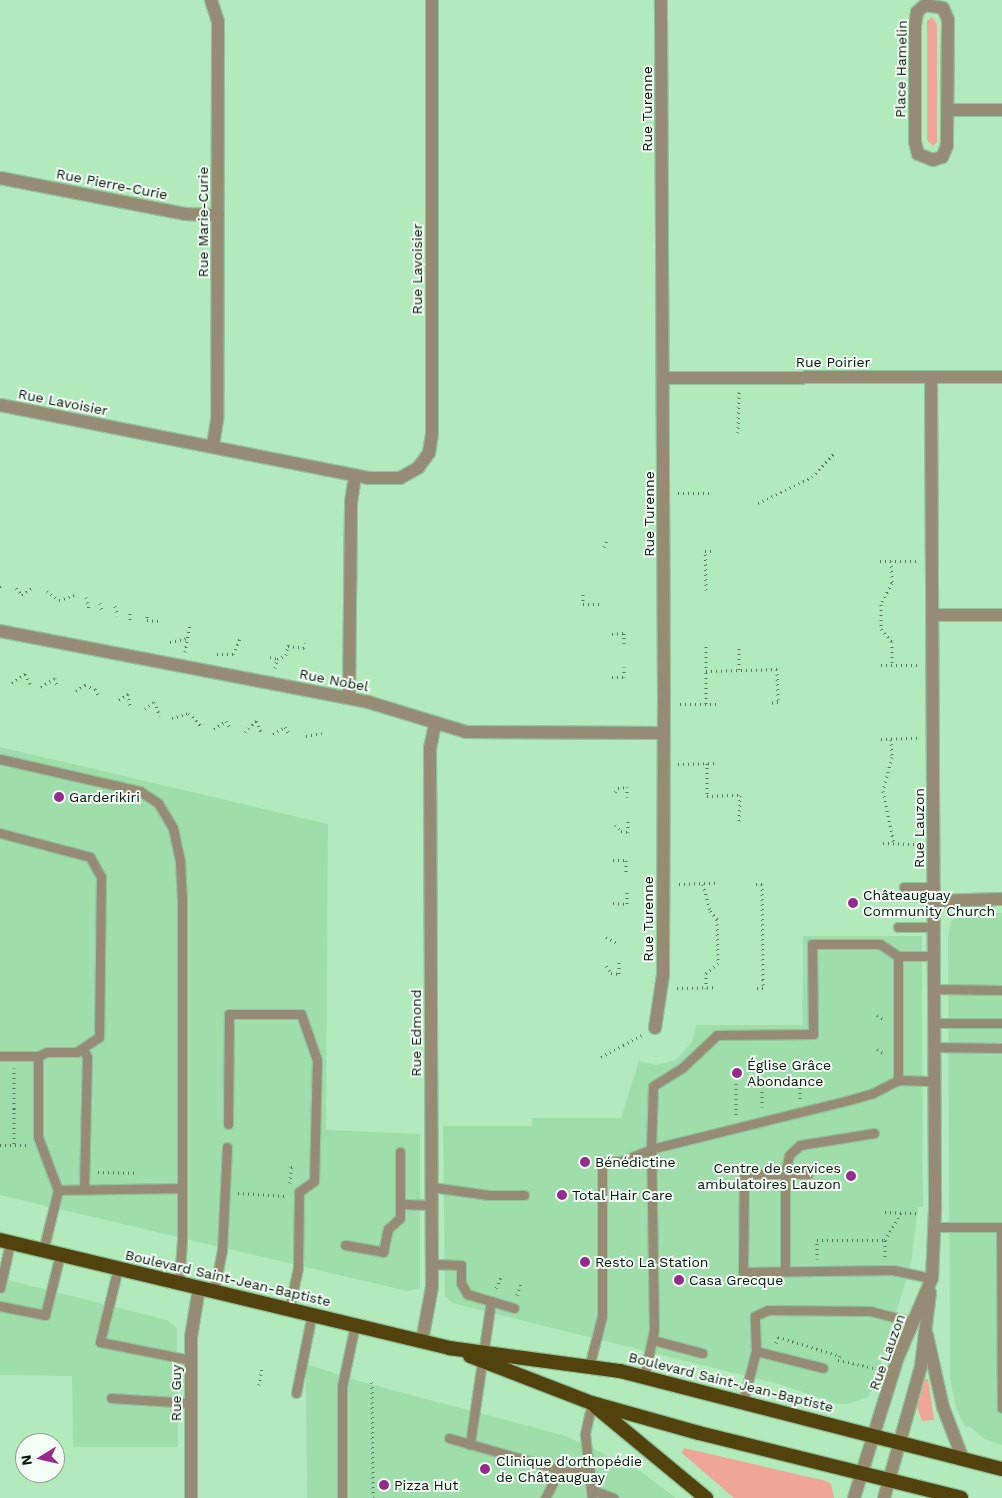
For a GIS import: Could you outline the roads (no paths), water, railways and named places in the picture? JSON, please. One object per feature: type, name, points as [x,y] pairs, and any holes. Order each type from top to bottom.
[{"type":"highway","name":"Boulevard Saint-Jean-Baptiste","points":[[5,1242],[312,1314],[485,1357],[589,1367],[644,1377],[1002,1469]]},
{"type":"highway","name":"Boulevard Saint-Jean-Baptiste","points":[[485,1357],[592,1403],[961,1498]]},
{"type":"highway","points":[[592,1403],[706,1498]]},
{"type":"street","name":"Rue Marie-Curie","points":[[211,0],[218,22],[217,420],[212,445]]},
{"type":"street","name":"Rue Lavoisier","points":[[0,405],[212,445],[379,480],[400,478],[426,461],[431,444],[432,0]]},
{"type":"street","name":"Rue Turenne","points":[[655,1028],[662,988],[663,885],[664,492],[661,0]]},
{"type":"street","name":"Place Hamelin","points":[[926,5],[938,5],[947,14],[948,110],[946,153],[938,159],[921,158],[915,142],[915,25],[917,12],[926,5]]},
{"type":"street","points":[[948,110],[1002,110]]},
{"type":"street","name":"Rue Pierre-Curie","points":[[0,178],[185,214],[218,215]]},
{"type":"street","name":"Rue Lauzon","points":[[884,1498],[897,1442],[921,1366],[932,1278],[935,1227],[934,665],[931,377]]},
{"type":"street","name":"Rue Poirier","points":[[663,378],[1002,377]]},
{"type":"street","points":[[349,698],[351,502],[355,476]]},
{"type":"street","points":[[933,615],[1002,615]]},
{"type":"street","name":"Rue Nobel","points":[[0,631],[349,698],[399,710],[434,724],[466,732],[663,733]]},
{"type":"street","name":"Rue Edmond","points":[[422,1341],[430,1311],[432,1264],[430,748],[434,724]]},
{"type":"street","points":[[935,900],[1002,900]]},
{"type":"street","name":"Rue Lauzon","points":[[854,1498],[872,1436],[913,1322],[932,1278]]},
{"type":"street","name":"Rue Guy","points":[[191,1498],[191,1332],[199,1288]]},
{"type":"street","points":[[925,1328],[943,1406],[964,1459]]},
{"type":"lane","points":[[0,759],[140,792],[158,803],[173,828],[182,880],[182,1188],[179,1283]]},
{"type":"lane","points":[[0,833],[90,858],[98,868],[102,884],[100,1030],[94,1042],[77,1052],[47,1052],[38,1056],[0,1056]]},
{"type":"lane","points":[[904,887],[935,887]]},
{"type":"lane","points":[[898,927],[935,927]]},
{"type":"lane","points":[[644,1377],[653,1340],[651,1149],[653,1086],[682,1068],[713,1038],[724,1034],[813,1034],[812,944],[880,944],[898,956],[935,956]]},
{"type":"lane","points":[[898,956],[898,1080]]},
{"type":"lane","points":[[935,989],[1002,990]]},
{"type":"lane","points":[[228,1124],[229,1014],[301,1014],[318,1060],[314,1181],[299,1192],[298,1268],[290,1309]]},
{"type":"lane","points":[[935,1023],[1002,1023]]},
{"type":"lane","points":[[935,1047],[1002,1048]]},
{"type":"lane","points":[[83,1049],[87,1057],[84,1189]]},
{"type":"lane","points":[[38,1056],[38,1137],[58,1190],[43,1251]]},
{"type":"lane","points":[[589,1367],[602,1316],[602,1162],[622,1161],[651,1149],[873,1093],[898,1080],[935,1081]]},
{"type":"lane","points":[[785,1271],[785,1174],[787,1160],[800,1145],[874,1133]]},
{"type":"lane","points":[[214,1291],[222,1250],[227,1147]]},
{"type":"lane","points":[[345,1245],[383,1252],[388,1229],[400,1218],[400,1152]]},
{"type":"lane","points":[[808,1174],[744,1174],[743,1272],[893,1270],[932,1278]]},
{"type":"lane","points":[[432,1187],[488,1195],[524,1195]]},
{"type":"lane","points":[[58,1190],[182,1188]]},
{"type":"lane","points":[[400,1204],[432,1205]]},
{"type":"lane","points":[[935,1227],[1002,1227],[1002,1408]]},
{"type":"lane","points":[[0,1288],[5,1242]]},
{"type":"lane","points":[[0,1306],[45,1315],[60,1255]]},
{"type":"lane","points":[[432,1264],[461,1265],[463,1290],[514,1308]]},
{"type":"lane","points":[[118,1268],[100,1342],[191,1360]]},
{"type":"lane","points":[[470,1444],[485,1357],[491,1301]]},
{"type":"lane","points":[[743,1401],[756,1351],[755,1316],[768,1310],[870,1311],[913,1322]]},
{"type":"lane","points":[[296,1393],[312,1314]]},
{"type":"lane","points":[[342,1498],[342,1386],[355,1325]]},
{"type":"lane","points":[[653,1340],[702,1353]]},
{"type":"lane","points":[[756,1351],[824,1368]]},
{"type":"lane","points":[[111,1398],[191,1403]]},
{"type":"lane","points":[[592,1403],[585,1434],[592,1494],[614,1498]]},
{"type":"lane","points":[[449,1438],[560,1470],[590,1471]]},
{"type":"lane","points":[[544,1498],[560,1470]]},
{"type":"place","name":"Garderikiri","points":[[59,797]]},
{"type":"place","name":"Châteauguay Community Church","points":[[853,903]]},
{"type":"place","name":"Église Grâce Abondance","points":[[737,1073]]},
{"type":"place","name":"Bénédictine","points":[[585,1162]]},
{"type":"place","name":"Centre de services ambulatoires Lauzon","points":[[851,1176]]},
{"type":"place","name":"Total Hair Care","points":[[562,1195]]},
{"type":"place","name":"Resto La Station","points":[[585,1262]]},
{"type":"place","name":"Casa Grecque","points":[[679,1280]]},
{"type":"place","name":"Clinique d'orthopédie de Châteauguay","points":[[485,1469]]},
{"type":"place","name":"Pizza Hut","points":[[384,1485]]}]
